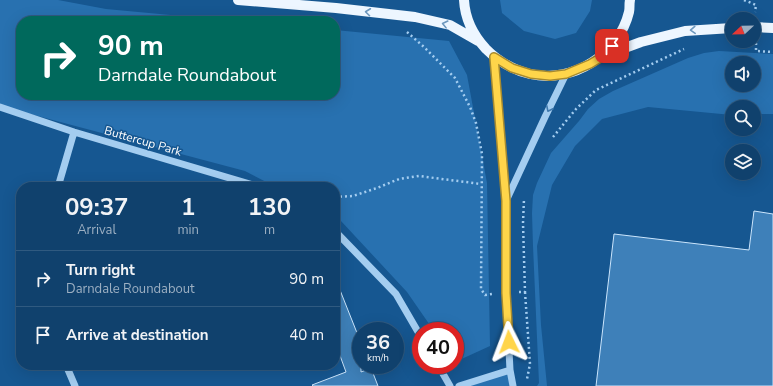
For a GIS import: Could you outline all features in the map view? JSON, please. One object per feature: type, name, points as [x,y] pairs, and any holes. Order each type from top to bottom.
[{"type":"main road","points":[[238,0],[336,8],[414,17],[450,25],[479,41]]},
{"type":"main road","points":[[464,0],[464,9],[470,26],[479,41],[494,57],[512,68],[531,74],[550,76],[566,74],[600,58],[641,42],[685,31],[725,28]]},
{"type":"main road","points":[[600,58],[612,46],[622,31],[629,12],[630,0]]},
{"type":"main road","points":[[761,27],[773,28]]},
{"type":"street","points":[[494,57],[506,201],[506,293],[510,370],[513,386]]},
{"type":"street","points":[[506,201],[566,74]]},
{"type":"street","name":"Buttercup Park","points":[[0,107],[74,132],[243,182]]},
{"type":"street","points":[[59,182],[74,132]]},
{"type":"street","points":[[340,237],[396,294],[412,322]]},
{"type":"street","points":[[68,370],[75,386]]},
{"type":"street","points":[[459,386],[510,370]]},
{"type":"street","points":[[443,374],[450,386]]},
{"type":"path","points":[[744,0],[756,5],[755,12]]},
{"type":"path","points":[[407,32],[442,63],[455,78],[463,91],[474,118],[482,154],[481,289],[485,295],[491,294]]},
{"type":"path","points":[[552,138],[576,109],[596,90],[687,48]]},
{"type":"path","points":[[756,48],[756,51],[773,52]]},
{"type":"path","points":[[340,197],[353,196],[399,179],[419,176],[481,184]]},
{"type":"path","points":[[524,383],[527,380],[530,364],[525,292],[523,223],[525,194]]},
{"type":"path","points":[[520,292],[525,292]]},
{"type":"shaded area","points":[[0,0],[58,0],[106,9],[181,16],[16,16],[16,100],[340,100],[340,30],[449,41],[467,75],[487,183],[490,346],[464,358],[464,322],[428,322],[407,292],[340,220],[340,182],[266,182],[245,171],[0,106]]},
{"type":"shaded area","points":[[500,0],[592,0],[590,11],[576,33],[555,39],[524,31],[502,13]]},
{"type":"shaded area","points":[[719,51],[773,54],[773,114],[761,114],[761,100],[725,100],[725,114],[648,107],[602,119],[575,146],[552,185],[537,246],[541,325],[547,386],[537,386],[539,383],[532,213],[533,195],[537,183],[551,153],[588,109],[599,99],[613,91],[688,58],[704,53]]},
{"type":"shaded area","points":[[510,370],[513,386],[460,386]]},
{"type":"building","points":[[754,211],[773,214],[773,386],[596,386],[614,234],[749,250]]},
{"type":"building","points":[[340,290],[353,322],[352,374],[373,374],[378,386],[312,385],[346,372],[340,356]]},
{"type":"route","points":[[509,342],[506,293],[506,201],[494,57],[512,68],[531,74],[550,76],[566,74],[590,64],[600,58],[612,46]]}]
